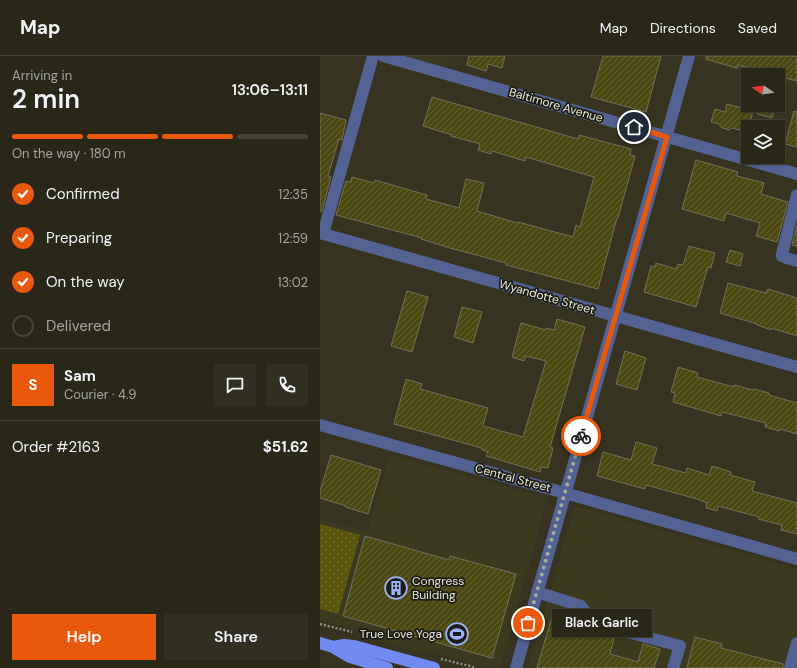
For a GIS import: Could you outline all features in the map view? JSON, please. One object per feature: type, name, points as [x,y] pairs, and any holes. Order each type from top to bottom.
[{"type":"main road","points":[[320,644],[333,647],[350,657],[387,668]]},
{"type":"main road","points":[[333,647],[344,645],[354,646],[434,668]]},
{"type":"street","points":[[322,233],[373,56]]},
{"type":"street","name":"Baltimore Avenue","points":[[383,56],[797,174]]},
{"type":"street","points":[[516,668],[689,56]]},
{"type":"street","points":[[797,195],[782,256],[797,261]]},
{"type":"street","name":"Wyandotte Street","points":[[322,233],[797,367]]},
{"type":"street","name":"Central Street","points":[[320,425],[797,559]]},
{"type":"street","points":[[537,592],[581,606],[585,610],[590,620],[594,623],[680,646],[673,668]]},
{"type":"street","points":[[790,668],[797,643]]},
{"type":"shaded area","points":[[404,56],[450,56],[447,68]]},
{"type":"shaded area","points":[[688,56],[797,56],[797,87],[785,83],[785,68],[741,68],[741,71]]},
{"type":"shaded area","points":[[390,455],[543,497],[546,500],[501,666],[499,668],[481,668],[478,665],[428,651],[420,653],[379,641],[375,635],[320,620],[320,519],[367,532]]},
{"type":"shaded area","points":[[576,507],[797,569],[797,668],[528,668],[573,510]]},
{"type":"shaded area","points":[[320,524],[360,535],[338,614],[320,609]]},
{"type":"building","points":[[469,56],[505,56],[502,68],[488,64],[486,71],[467,65]]},
{"type":"building","points":[[603,56],[661,56],[646,112],[591,97]]},
{"type":"building","points":[[706,56],[797,56],[797,81],[785,78],[785,68],[749,68],[738,65],[737,68],[706,59]]},
{"type":"building","points":[[432,97],[578,139],[579,135],[631,149],[630,155],[635,156],[598,289],[506,265],[506,263],[450,248],[421,239],[422,238],[336,215],[346,181],[351,182],[352,177],[374,183],[375,180],[427,195],[426,199],[459,208],[466,179],[484,183],[477,211],[573,237],[576,225],[580,227],[594,177],[526,157],[525,161],[492,151],[491,154],[478,150],[480,144],[423,126]]},
{"type":"building","points":[[727,104],[741,108],[741,112],[753,112],[750,120],[741,120],[741,130],[732,128],[729,130],[722,128],[719,124],[711,122],[715,109],[725,112]]},
{"type":"building","points":[[794,111],[797,112],[797,147],[785,144]]},
{"type":"building","points":[[757,112],[774,112],[772,118],[757,114]]},
{"type":"building","points":[[320,113],[346,120],[342,140],[339,139],[328,176],[331,177],[322,211],[320,211]]},
{"type":"building","points":[[696,160],[738,172],[737,176],[764,183],[761,194],[788,202],[777,242],[756,236],[760,223],[726,213],[724,221],[682,209]]},
{"type":"building","points":[[797,225],[797,246],[792,245]]},
{"type":"building","points":[[689,246],[715,253],[711,268],[708,267],[696,307],[644,292],[651,266],[655,267],[656,263],[676,269],[678,264],[683,265]]},
{"type":"building","points":[[730,250],[743,254],[740,266],[726,262]]},
{"type":"building","points":[[728,283],[766,293],[768,289],[797,298],[797,336],[771,328],[771,330],[757,324],[720,313]]},
{"type":"building","points":[[407,291],[428,297],[412,352],[391,346]]},
{"type":"building","points":[[462,307],[482,312],[473,343],[454,337]]},
{"type":"building","points":[[557,319],[585,327],[550,447],[553,448],[548,468],[541,467],[540,472],[486,456],[488,452],[482,450],[482,448],[394,424],[406,379],[422,384],[420,389],[488,408],[483,426],[523,437],[546,361],[526,356],[524,361],[512,357],[521,323],[546,330],[546,328],[554,330]]},
{"type":"building","points":[[625,351],[646,358],[637,390],[616,384]]},
{"type":"building","points":[[678,367],[698,373],[697,377],[734,387],[734,385],[754,389],[797,403],[797,434],[780,429],[779,431],[765,427],[766,423],[722,412],[721,416],[673,402],[675,393],[671,392]]},
{"type":"building","points":[[636,442],[657,448],[652,464],[686,473],[687,468],[709,475],[712,466],[731,472],[730,475],[755,482],[752,491],[797,503],[797,534],[781,530],[782,525],[758,519],[759,517],[718,506],[717,511],[706,508],[707,503],[697,499],[646,485],[645,489],[597,476],[603,452],[631,460]]},
{"type":"building","points":[[331,455],[381,470],[368,514],[320,498],[320,491]]},
{"type":"building","points":[[365,536],[449,560],[450,556],[516,574],[492,658],[343,616]]},
{"type":"building","points":[[551,620],[614,638],[610,654],[638,662],[643,644],[660,649],[654,668],[537,668]]},
{"type":"building","points":[[695,637],[722,644],[721,648],[783,664],[783,668],[687,668]]},
{"type":"way so far","points":[[528,623],[581,436]]},
{"type":"place","name":"Congress Building","points":[[396,588]]},
{"type":"place","name":"Black Garlic","points":[[528,623]]},
{"type":"place","name":"True Love Yoga","points":[[457,634]]},
{"type":"route","points":[[581,436],[667,137],[634,127]]}]
